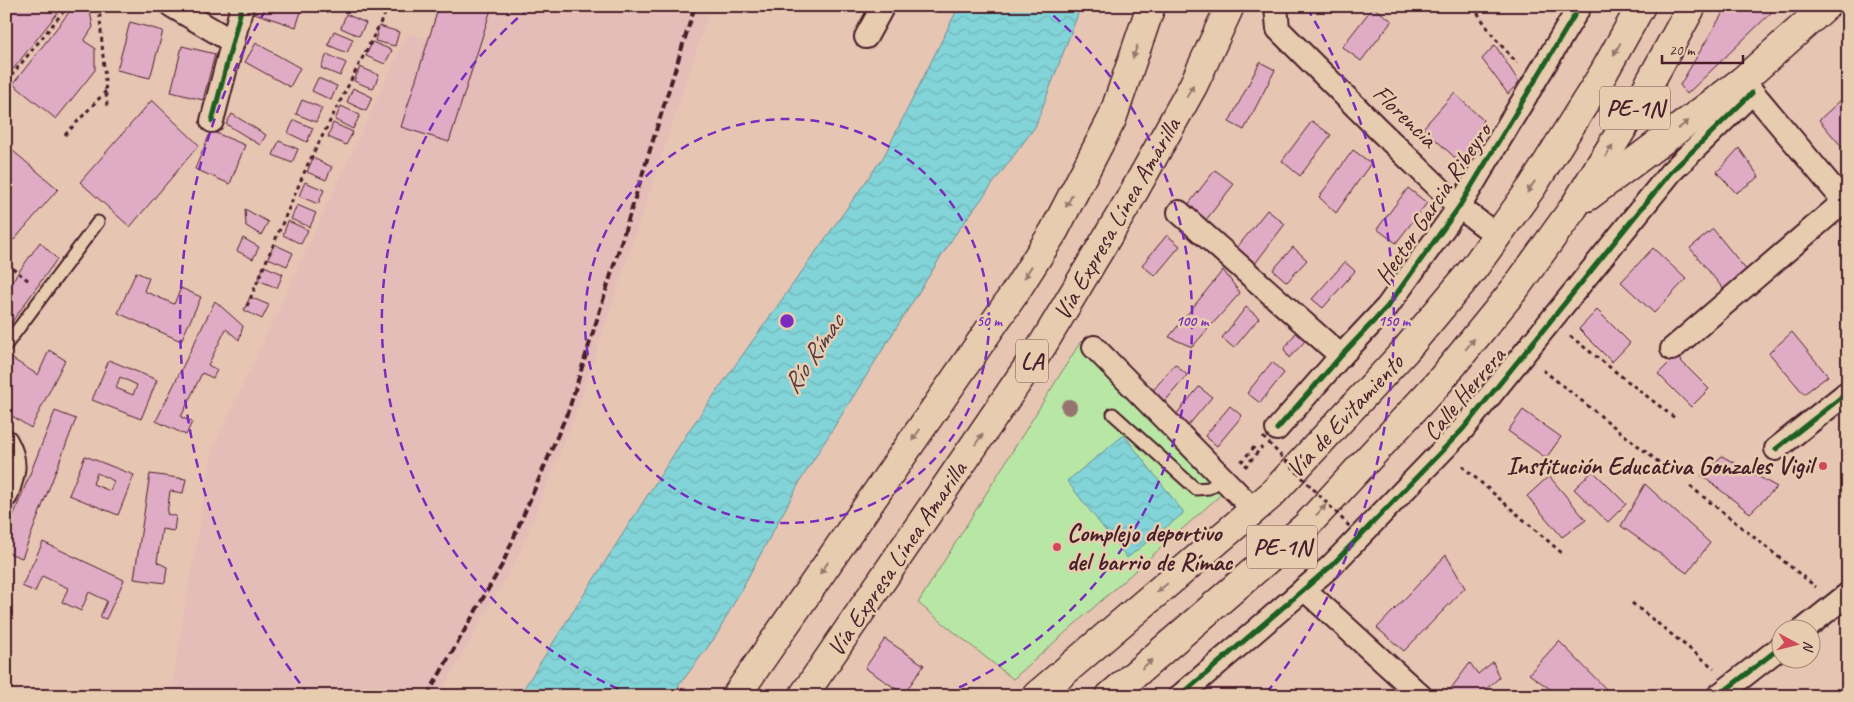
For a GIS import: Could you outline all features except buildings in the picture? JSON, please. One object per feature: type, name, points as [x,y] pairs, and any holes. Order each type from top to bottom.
[{"type":"main road","name":"Vía Expresa Línea Amarilla","points":[[736,696],[1014,294],[1054,230],[1112,119],[1151,6]]},
{"type":"main road","name":"Vía Expresa Línea Amarilla","points":[[803,696],[1042,346],[1128,204],[1193,86],[1230,6]]},
{"type":"main road","name":"Vía de Evitamiento","points":[[1036,696],[1271,495],[1404,352],[1474,268],[1532,187],[1603,74],[1641,6]]},
{"type":"main road","name":"Vía de Evitamiento","points":[[1110,696],[1306,526],[1439,382],[1514,290],[1574,207],[1639,102],[1692,6]]},
{"type":"main road","points":[[1574,207],[1747,87],[1826,6]]},
{"type":"street","points":[[212,121],[242,6]]},
{"type":"street","points":[[866,38],[883,6]]},
{"type":"street","name":"Florencia","points":[[1276,6],[1278,30],[1459,206],[1498,236]]},
{"type":"street","name":"Hector Garcia Ribeyro","points":[[1270,433],[1387,307],[1459,206],[1580,6]]},
{"type":"street","points":[[174,7],[233,42]]},
{"type":"street","points":[[1672,349],[1846,201],[1747,87]]},
{"type":"street","name":"Calle Herrera","points":[[1180,696],[1331,566],[1463,429],[1671,172],[1747,87]]},
{"type":"street","points":[[1179,212],[1341,356]]},
{"type":"street","points":[[1094,347],[1233,473],[1254,510]]},
{"type":"street","points":[[1776,449],[1848,392]]},
{"type":"street","points":[[6,496],[13,476],[10,448]]},
{"type":"street","points":[[1304,589],[1420,696]]},
{"type":"street","points":[[1816,620],[1842,599]]},
{"type":"street","points":[[1726,690],[1772,654]]},
{"type":"lane","points":[[6,345],[98,222]]},
{"type":"lane","points":[[1113,414],[1196,489],[1209,488],[1233,473]]},
{"type":"path","points":[[6,82],[68,6]]},
{"type":"path","points":[[98,6],[107,106]]},
{"type":"path","points":[[247,306],[307,166],[389,6]]},
{"type":"path","points":[[1473,6],[1493,36],[1535,81]]},
{"type":"path","points":[[65,135],[106,90]]},
{"type":"path","points":[[6,263],[45,294]]},
{"type":"path","points":[[1550,321],[1676,419]]},
{"type":"path","points":[[1523,354],[1666,468]]},
{"type":"path","points":[[1233,473],[1270,433]]},
{"type":"path","points":[[1233,473],[1270,433]]},
{"type":"path","points":[[1270,433],[1351,528]]},
{"type":"path","points":[[1443,449],[1563,554]]},
{"type":"path","points":[[1690,486],[1842,599]]},
{"type":"path","points":[[1632,603],[1726,690]]},
{"type":"shaded area","points":[[439,6],[711,6],[576,413],[519,555],[439,696],[170,696],[212,451],[408,33],[428,39]]},
{"type":"green space","name":"Complejo deportivo del barrio de Rímac","points":[[1081,341],[1225,491],[1013,679],[918,603]]},
{"type":"water","name":"Río Rímac","points":[[959,6],[1081,6],[1035,127],[954,236],[802,478],[716,636],[671,696],[519,696],[690,429],[884,156]]},
{"type":"water","points":[[1124,435],[1184,513],[1127,558],[1067,481]]},
{"type":"railway","points":[[427,696],[502,565],[569,409],[695,6]]},
{"type":"cycle path","points":[[212,121],[242,6]]},
{"type":"cycle path","points":[[1277,429],[1387,307],[1459,207],[1580,6]]},
{"type":"cycle path","points":[[1180,696],[1331,566],[1463,429],[1671,172],[1752,93]]},
{"type":"cycle path","points":[[1776,449],[1848,392]]},
{"type":"cycle path","points":[[1718,696],[1772,654]]},
{"type":"place","name":"Institución Educativa Gonzales Vigil","points":[[1823,466]]},
{"type":"place","name":"Complejo deportivo del barrio de Rímac","points":[[1057,547]]}]
